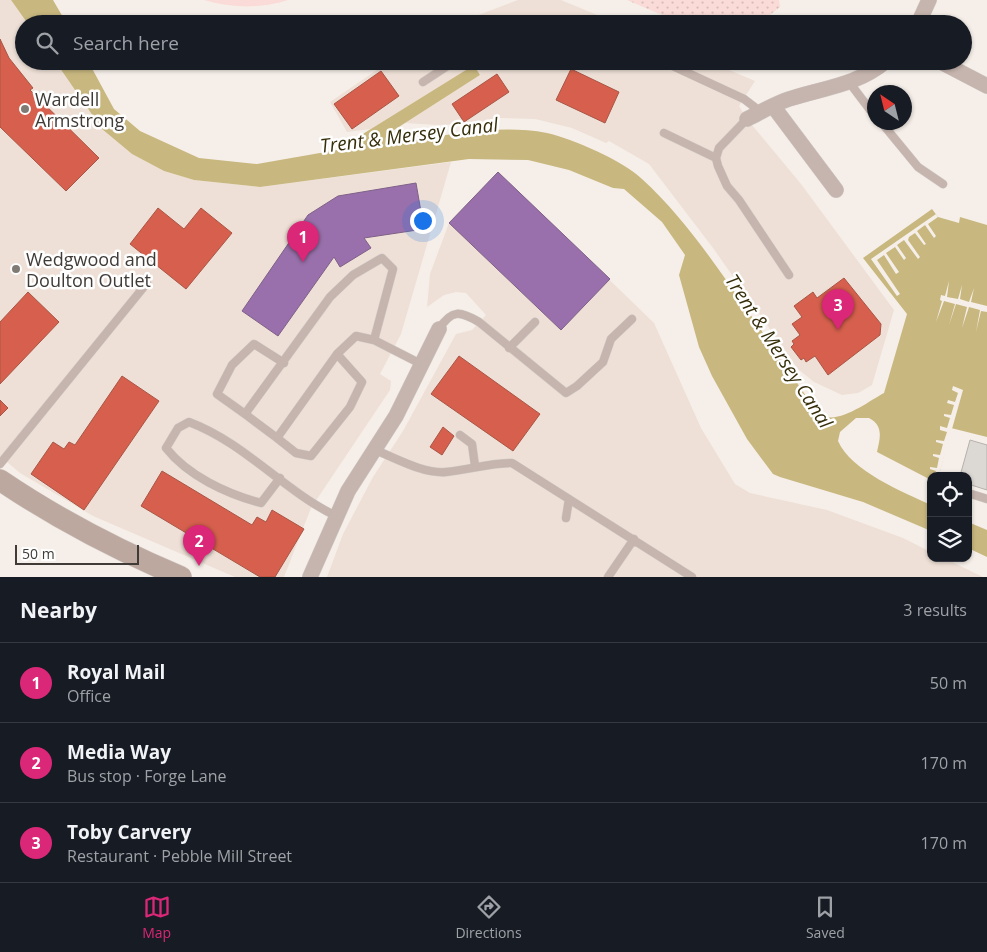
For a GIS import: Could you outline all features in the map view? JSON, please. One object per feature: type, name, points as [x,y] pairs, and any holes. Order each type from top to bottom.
[{"type":"street","points":[[922,15],[929,0]]},
{"type":"street","points":[[747,119],[767,109],[849,82],[874,70]]},
{"type":"street","points":[[956,70],[987,86]]},
{"type":"street","points":[[767,109],[836,190]]},
{"type":"street","points":[[310,577],[348,491],[396,416],[440,328]]},
{"type":"street","points":[[0,480],[49,513],[127,554],[181,577]]},
{"type":"lane","points":[[423,82],[441,70]]},
{"type":"lane","points":[[681,70],[767,109]]},
{"type":"lane","points":[[849,82],[867,106]]},
{"type":"lane","points":[[747,119],[719,148],[716,158],[718,166],[727,186],[739,200],[790,274]]},
{"type":"lane","points":[[888,130],[918,167],[943,184]]},
{"type":"lane","points":[[664,133],[716,158]]},
{"type":"lane","points":[[245,414],[284,363],[330,297],[353,275],[382,258],[393,269],[374,340]]},
{"type":"lane","points":[[0,464],[147,283]]},
{"type":"lane","points":[[440,328],[447,317],[454,313],[467,315],[566,393],[577,386],[603,362],[611,339],[632,319]]},
{"type":"lane","points":[[509,348],[535,322]]},
{"type":"lane","points":[[277,438],[337,354],[356,336],[374,340],[421,364]]},
{"type":"lane","points":[[284,363],[254,344],[232,365],[217,394],[296,453],[311,456],[350,407],[362,382],[337,354]]},
{"type":"lane","points":[[280,478],[261,504],[231,495],[176,461],[166,448],[178,428],[189,422],[250,456],[280,478],[317,507],[336,516]]},
{"type":"lane","points":[[460,435],[472,444],[475,466]]},
{"type":"lane","points":[[375,450],[428,470],[445,472],[491,463],[512,463],[692,577]]},
{"type":"lane","points":[[972,494],[987,498]]},
{"type":"lane","points":[[566,518],[569,499]]},
{"type":"lane","points":[[608,577],[634,539]]},
{"type":"shaded area","points":[[0,0],[11,0],[22,15],[15,15],[15,70],[61,70],[102,129],[132,154],[164,171],[194,180],[260,187],[451,162],[401,334],[380,374],[391,381],[390,390],[311,508],[284,577],[235,577],[93,516],[20,473],[0,456]]},
{"type":"shaded area","points":[[11,0],[53,0],[62,15],[22,15]]},
{"type":"shaded area","points":[[204,0],[288,0],[267,5],[235,6]]},
{"type":"shaded area","points":[[518,0],[561,0],[597,15],[479,15]]},
{"type":"shaded area","points":[[627,0],[779,0],[780,7],[770,15],[662,15]]},
{"type":"shaded area","points":[[61,70],[93,70],[114,109],[140,131],[199,158],[257,164],[337,150],[466,70],[477,70],[480,75],[391,132],[389,138],[401,142],[492,130],[547,133],[571,140],[623,165],[642,179],[688,229],[729,284],[806,396],[822,415],[829,417],[845,415],[884,393],[907,314],[863,258],[932,209],[938,217],[959,223],[960,217],[987,225],[987,437],[951,428],[940,472],[927,472],[927,478],[877,452],[880,433],[877,425],[869,418],[856,418],[840,432],[838,441],[854,462],[879,479],[927,503],[927,529],[863,502],[773,474],[747,439],[712,376],[699,347],[679,275],[685,255],[662,222],[624,189],[613,188],[569,170],[528,160],[469,159],[260,187],[194,180],[164,171],[132,154],[102,129]]},
{"type":"shaded area","points":[[377,70],[466,70],[371,129],[347,132],[330,102]]},
{"type":"shaded area","points":[[477,70],[729,70],[755,81],[739,106],[747,119],[801,184],[894,310],[872,385],[858,393],[842,395],[814,382],[798,369],[713,248],[649,164],[609,141],[606,143],[572,128],[535,119],[497,118],[469,124],[437,125],[405,123],[480,75]]},
{"type":"shaded area","points":[[498,172],[654,323],[701,428],[735,484],[750,493],[827,510],[903,538],[927,550],[927,562],[952,562],[983,577],[327,577],[343,534],[373,477],[403,431],[456,334],[472,330],[486,315],[466,293],[456,292],[444,295],[427,307],[430,274],[449,223]]},
{"type":"shaded area","points":[[972,524],[987,530],[987,557],[972,550]]},
{"type":"pier","points":[[936,214],[938,217],[928,224],[936,236],[934,238],[925,225],[917,231],[926,244],[924,245],[915,233],[909,237],[908,240],[920,257],[918,259],[904,240],[897,245],[906,258],[904,260],[895,247],[886,253],[899,272],[896,274],[884,255],[877,260],[900,294],[897,296],[871,259]]},
{"type":"pier","points":[[949,281],[947,297],[958,299],[962,285],[960,299],[969,302],[974,288],[971,302],[987,306],[987,312],[981,311],[976,332],[980,310],[969,307],[962,328],[967,307],[956,304],[949,325],[955,304],[944,301],[936,322],[942,301],[940,300],[941,295],[945,296]]},
{"type":"pier","points":[[953,386],[963,390],[940,472],[936,472],[930,467],[937,468],[939,458],[933,456],[933,454],[940,455],[943,444],[936,442],[936,440],[944,441],[947,432],[940,430],[940,426],[947,428],[950,418],[944,416],[944,414],[951,415],[954,405],[947,403],[948,400],[955,402],[958,393],[952,390]]},
{"type":"building: Shops","name":"Wardell Armstrong","points":[[0,39],[9,58],[15,66],[15,70],[19,70],[33,88],[30,90],[99,158],[66,191],[0,127]]},
{"type":"building: Shops","points":[[571,70],[619,92],[605,123],[556,100]]},
{"type":"building: Shops","points":[[381,71],[399,96],[352,129],[334,104]]},
{"type":"building: Shops","points":[[497,74],[509,92],[464,122],[452,104]]},
{"type":"building: Shops","points":[[158,208],[184,229],[201,208],[232,233],[186,289],[130,244]]},
{"type":"building: Shops","points":[[844,278],[881,324],[880,335],[828,375],[815,356],[806,362],[804,358],[801,360],[791,347],[794,344],[792,341],[800,335],[792,324],[802,317],[794,306],[813,292],[817,298]]},
{"type":"building: Shops","points":[[28,292],[59,322],[0,384],[0,322]]},
{"type":"building: Shops","points":[[459,356],[540,414],[513,451],[431,394]]},
{"type":"building: Shops","points":[[122,376],[159,401],[84,510],[31,474],[53,442],[64,449],[69,442],[75,445]]},
{"type":"building: Shops","points":[[0,400],[8,408],[0,416]]},
{"type":"building: Shops","points":[[443,427],[454,436],[442,455],[430,447]]},
{"type":"building: Shops","points":[[162,471],[252,525],[257,517],[266,522],[272,510],[304,529],[275,577],[260,577],[141,506]]},
{"type":"building: Offices","points":[[498,172],[610,279],[561,330],[449,223]]},
{"type":"building: Offices","points":[[416,183],[424,229],[364,238],[371,248],[340,267],[334,257],[278,336],[242,311],[308,215],[338,196]]},
{"type":"building: Other","points":[[970,440],[987,445],[987,490],[972,485],[972,472],[961,472]]},
{"type":"place","name":"Wardell Armstrong","points":[[25,109]]},
{"type":"place","name":"Royal Mail","points":[[303,262]]},
{"type":"place","name":"Wedgwood and Doulton Outlet","points":[[16,269]]},
{"type":"place","name":"Toby Carvery","points":[[838,330]]},
{"type":"place","name":"Media Way","points":[[199,566]]},
{"type":"water label","name":"Trent & Mersey Canal","points":[[409,135]]},
{"type":"water label","name":"Trent & Mersey Canal","points":[[779,351]]}]
